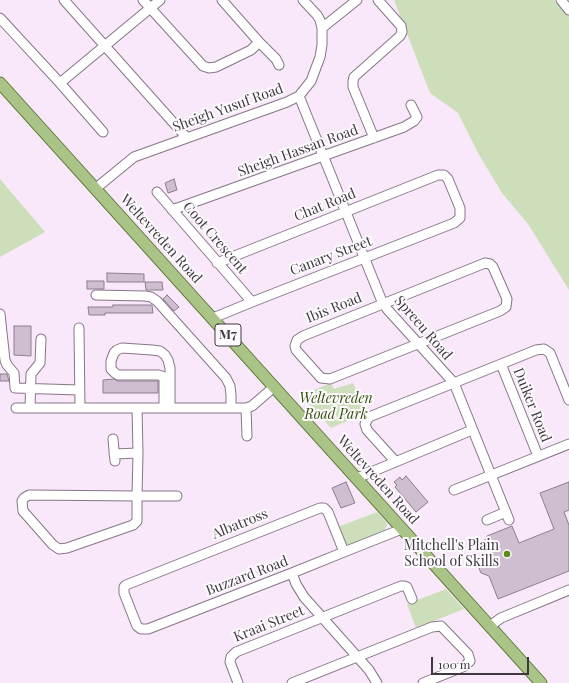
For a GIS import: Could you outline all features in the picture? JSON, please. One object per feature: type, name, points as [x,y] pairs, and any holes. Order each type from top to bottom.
[{"type":"main road","name":"Weltevreden Road","points":[[0,83],[541,683]]},
{"type":"street","points":[[64,0],[187,138]]},
{"type":"street","points":[[143,0],[203,66],[216,67],[251,50],[259,42]]},
{"type":"street","points":[[60,83],[160,0]]},
{"type":"street","points":[[222,0],[259,42],[276,58],[279,65]]},
{"type":"street","name":"Sheigh Yusuf Road","points":[[95,189],[134,157],[287,102],[299,96],[311,81],[316,70],[322,45],[322,28],[317,15],[303,0]]},
{"type":"street","points":[[322,28],[357,0]]},
{"type":"street","points":[[374,138],[353,87],[354,77],[400,36],[402,32],[401,26],[378,0]]},
{"type":"street","points":[[561,0],[569,10]]},
{"type":"street","points":[[0,18],[103,132]]},
{"type":"street","name":"Spreeu Road","points":[[299,96],[383,304],[454,383],[507,516],[487,520]]},
{"type":"street","name":"Sheigh Hassan Road","points":[[172,210],[404,127],[414,121],[417,116],[411,105]]},
{"type":"street","name":"Chat Road","points":[[217,263],[438,175],[444,175],[448,179],[460,208],[461,214],[458,220]]},
{"type":"street","name":"Coot Crescent","points":[[157,192],[252,302]]},
{"type":"street","name":"Canary Street","points":[[213,318],[454,223],[458,220]]},
{"type":"street","name":"Ibis Road","points":[[485,263],[490,264],[493,267],[507,299],[506,307],[500,311],[328,379],[321,378],[296,350],[295,346],[297,340],[303,336],[383,304],[485,263]]},
{"type":"street","points":[[96,295],[145,296],[151,297],[157,301],[226,378],[230,390],[231,408]]},
{"type":"street","points":[[0,314],[5,360],[7,365],[14,373],[15,387],[79,390]]},
{"type":"street","points":[[79,328],[80,408]]},
{"type":"street","points":[[30,408],[31,373],[40,363],[41,338]]},
{"type":"street","points":[[122,348],[152,350],[165,355],[170,368],[167,408],[164,376],[118,375],[112,369],[111,361],[117,350],[122,348]]},
{"type":"street","points":[[395,461],[367,430],[366,420],[374,415],[536,350],[544,349],[548,350],[550,353],[569,400]]},
{"type":"street","name":"Duiker Road","points":[[501,364],[538,456]]},
{"type":"street","points":[[16,408],[246,408],[252,406],[274,387]]},
{"type":"street","points":[[138,408],[138,453],[137,496],[137,520],[133,525],[66,548],[59,549],[53,545],[22,511],[22,501],[28,495],[137,496],[177,496]]},
{"type":"street","points":[[246,408],[247,436]]},
{"type":"street","points":[[357,478],[472,430]]},
{"type":"street","points":[[113,439],[114,457],[138,453]]},
{"type":"street","points":[[454,490],[569,444]]},
{"type":"street","name":"Albatross","points":[[123,590],[126,585],[320,508],[326,509],[328,512],[344,552]]},
{"type":"street","name":"Buzzard Road","points":[[123,590],[137,626],[141,629],[148,629],[402,529]]},
{"type":"street","points":[[292,573],[296,584],[304,597],[372,674],[377,683]]},
{"type":"street","name":"Kraai Street","points":[[238,683],[230,662],[234,653],[402,586],[407,587],[412,599]]},
{"type":"street","points":[[490,626],[501,618],[569,590]]},
{"type":"street","points":[[292,683],[432,627],[441,626],[468,654],[470,661],[466,666],[423,683]]},
{"type":"green space","points":[[394,0],[554,0],[569,17],[569,290],[528,224],[502,193],[478,153],[458,113],[430,93]]},
{"type":"green space","points":[[0,179],[45,232],[0,257]]},
{"type":"green space","name":"Weltevreden Road Park","points":[[331,383],[334,389],[353,383],[364,408],[355,413],[357,417],[331,428],[301,395]]},
{"type":"green space","points":[[377,512],[386,522],[387,525],[385,530],[350,545],[345,544],[338,527]]},
{"type":"green space","points":[[446,589],[464,609],[416,628],[407,604]]},
{"type":"building","points":[[174,179],[177,190],[168,193],[165,183]]},
{"type":"building","points":[[107,273],[144,274],[144,282],[107,282]]},
{"type":"building","points":[[87,281],[104,281],[104,289],[87,289]]},
{"type":"building","points":[[145,282],[162,282],[163,290],[146,290]]},
{"type":"building","points":[[167,295],[179,307],[174,311],[163,299]]},
{"type":"building","points":[[113,305],[152,305],[153,313],[105,313],[105,315],[89,315],[88,307],[113,307]]},
{"type":"building","points":[[14,326],[31,326],[31,356],[14,355]]},
{"type":"building","points":[[0,374],[7,374],[9,381],[0,381]]},
{"type":"building","points":[[114,379],[118,381],[158,381],[158,393],[103,393],[103,380]]},
{"type":"building","points":[[406,476],[428,502],[416,512],[395,487],[397,485],[394,482],[400,477],[402,480]]},
{"type":"building","points":[[346,482],[355,503],[341,508],[332,488]]},
{"type":"building","points":[[569,482],[569,510],[564,512],[569,525],[569,571],[498,599],[489,576],[481,573],[478,566],[489,561],[480,542],[487,539],[487,536],[512,526],[519,543],[554,529],[540,493]]},
{"type":"place","name":"Mitchell's Plain School of Skills","points":[[507,554]]}]
